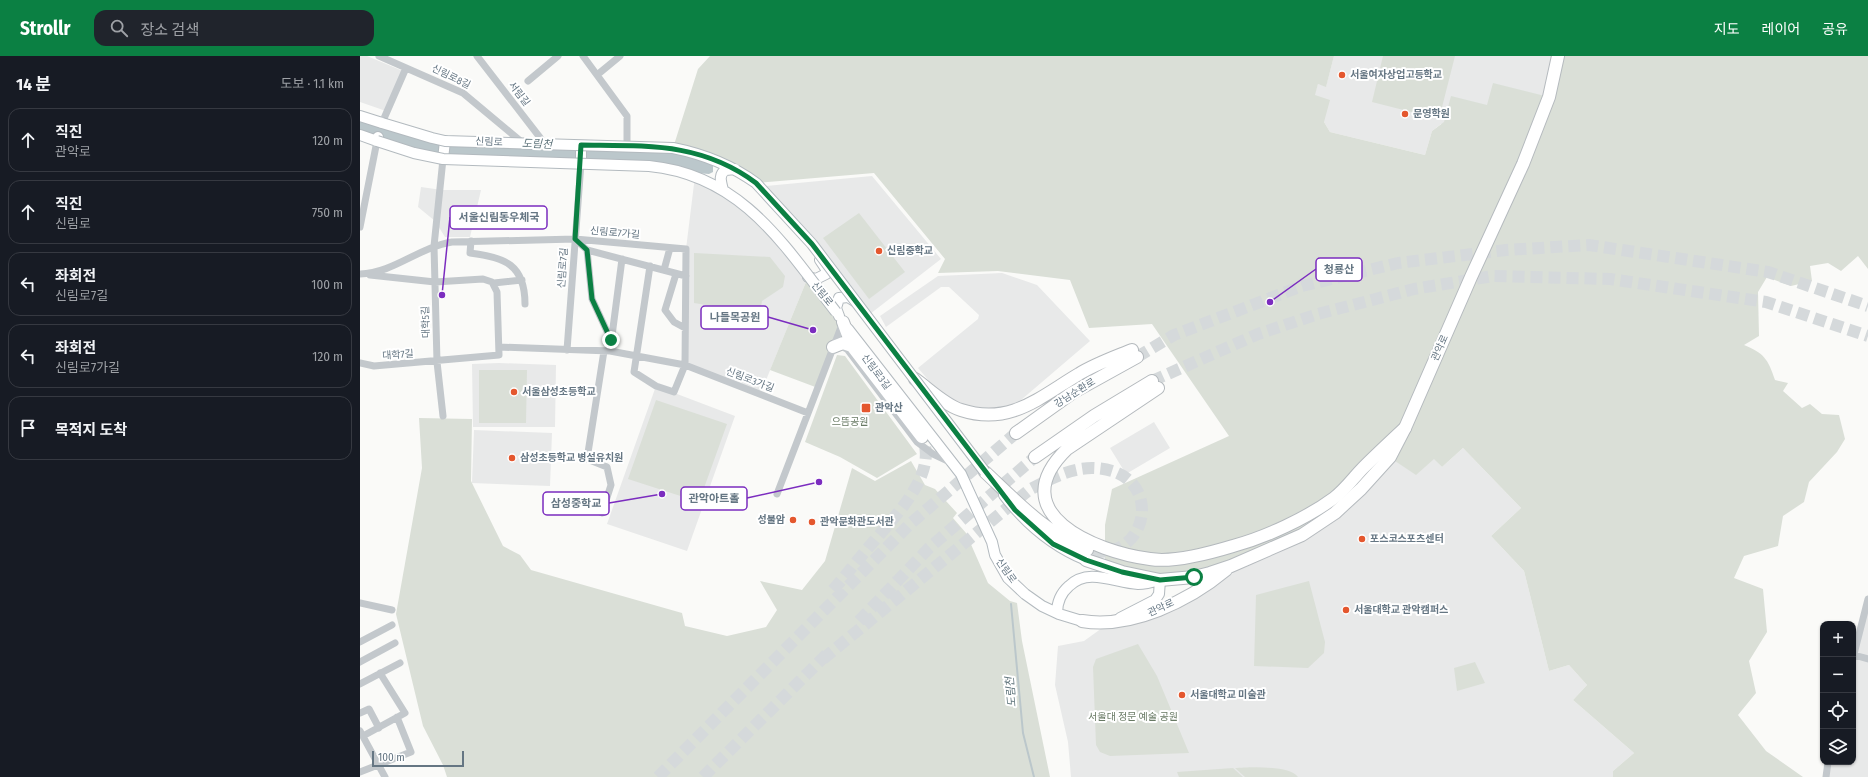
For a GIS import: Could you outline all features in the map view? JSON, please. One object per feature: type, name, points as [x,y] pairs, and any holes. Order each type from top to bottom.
[{"type":"main road","name":"관악로","points":[[986,472],[1037,521],[1086,555],[1122,572],[1160,580],[1194,577],[1231,566],[1302,536],[1336,513],[1361,490],[1390,457],[1405,428],[1471,277],[1523,164],[1549,97],[1558,56]]},
{"type":"main road","name":"신림로","points":[[360,116],[382,124],[445,141],[627,146],[684,150],[718,161],[736,169],[756,183],[818,252],[986,472]]},
{"type":"main road","points":[[378,139],[382,124]]},
{"type":"main road","name":"신림로","points":[[360,135],[378,139],[414,153],[443,159],[581,163],[666,168],[695,176],[723,190],[761,219],[840,317],[953,463],[961,474],[992,542],[994,555],[1003,570],[1025,594],[1042,606],[1057,613],[1082,620]]},
{"type":"main road","points":[[443,159],[445,141]]},
{"type":"main road","points":[[581,145],[581,163]]},
{"type":"main road","points":[[723,190],[720,178],[722,173],[726,170],[736,169]]},
{"type":"main road","points":[[808,277],[816,279],[826,274],[826,269],[818,252]]},
{"type":"main road","points":[[856,302],[848,297],[839,298],[836,305],[852,346],[922,437]]},
{"type":"main road","points":[[833,347],[843,344],[852,346]]},
{"type":"main road","name":"강남순환로","points":[[913,378],[960,410],[991,416],[1009,414],[1035,401],[1080,372],[1134,353],[1072,392],[1016,433]]},
{"type":"main road","points":[[1035,457],[1094,416],[1155,385],[1068,449],[1057,459],[1048,475],[1045,491],[1047,504],[1054,517],[1076,535],[1098,545],[1129,555],[1152,560],[1194,556],[1235,546],[1264,535],[1312,512],[1335,498],[1365,466],[1405,428]]},
{"type":"main road","name":"관악로","points":[[1082,620],[1109,623],[1145,615],[1171,604],[1212,582],[1231,566]]},
{"type":"main road","points":[[1057,613],[1057,602],[1064,591],[1071,584],[1081,578],[1096,577],[1139,584],[1160,580],[1159,594],[1155,600],[1109,623]]},
{"type":"street","name":"신림로8길","points":[[380,56],[463,93],[524,144]]},
{"type":"street","points":[[528,81],[558,56]]},
{"type":"street","points":[[583,56],[627,116],[627,146]]},
{"type":"street","points":[[597,75],[620,56]]},
{"type":"street","name":"서림길","points":[[481,57],[545,144]]},
{"type":"street","points":[[382,124],[406,68]]},
{"type":"street","points":[[360,227],[378,139]]},
{"type":"street","points":[[434,246],[443,159]]},
{"type":"street","name":"신림로7길","points":[[567,350],[581,163]]},
{"type":"street","points":[[360,274],[390,268],[434,246],[452,242],[575,239]]},
{"type":"street","name":"신림로7가길","points":[[575,239],[686,249],[684,365]]},
{"type":"street","name":"신림로7가길","points":[[575,239],[587,250],[686,276]]},
{"type":"street","points":[[471,241],[470,253],[498,258],[518,274],[525,287],[525,304]]},
{"type":"street","name":"대학5길","points":[[434,246],[437,362]]},
{"type":"street","points":[[664,270],[670,248]]},
{"type":"street","name":"신림로7가길","points":[[587,250],[592,299],[611,340]]},
{"type":"street","points":[[602,513],[611,485],[607,467],[587,459],[607,351],[611,340],[622,259]]},
{"type":"street","points":[[650,266],[634,372],[656,386],[674,392],[684,365]]},
{"type":"street","points":[[360,274],[435,282],[483,279],[494,283],[522,280]]},
{"type":"street","points":[[676,274],[665,310],[674,322],[685,328]]},
{"type":"street","points":[[494,283],[498,292],[499,347]]},
{"type":"street","points":[[777,494],[833,347],[840,317]]},
{"type":"street","name":"신림로3길","points":[[833,347],[840,346],[847,350],[917,442],[933,454],[953,463]]},
{"type":"street","name":"신림로3가길","points":[[499,347],[607,351],[684,365],[808,413]]},
{"type":"street","name":"대학7길","points":[[360,363],[374,366],[437,362],[472,356],[499,355],[499,347]]},
{"type":"street","points":[[437,362],[443,416]]},
{"type":"street","points":[[1856,644],[1868,598]]},
{"type":"street","points":[[360,603],[392,610]]},
{"type":"street","points":[[360,610],[369,605]]},
{"type":"street","points":[[360,642],[392,625]]},
{"type":"street","points":[[360,662],[395,643]]},
{"type":"street","points":[[1856,657],[1868,659]]},
{"type":"street","points":[[360,684],[400,663]]},
{"type":"street","points":[[380,673],[405,713],[362,737],[379,764],[385,777]]},
{"type":"street","points":[[360,713],[369,708],[379,728]]},
{"type":"street","points":[[360,772],[411,752],[398,717]]},
{"type":"street","points":[[1826,777],[1828,765]]},
{"type":"shaded area","points":[[360,56],[367,56],[403,71],[386,111],[360,102]]},
{"type":"shaded area","name":"문영학원","points":[[1334,56],[1558,56],[1549,97],[1479,134],[1441,124],[1432,131],[1425,155],[1330,132],[1324,122],[1314,96],[1318,84],[1326,86]]},
{"type":"shaded area","points":[[695,176],[745,205],[808,277],[760,395],[685,365],[686,249]]},
{"type":"shaded area","name":"신림중학교","points":[[872,176],[941,259],[870,314],[766,186]]},
{"type":"shaded area","points":[[421,187],[442,190],[481,190],[470,237],[445,237],[435,221],[418,207]]},
{"type":"shaded area","points":[[1002,273],[1037,285],[1090,341],[1021,400],[1006,407],[977,411],[942,396],[918,368],[978,319],[979,315],[949,287],[941,287],[886,327],[880,316],[938,276]]},
{"type":"shaded area","name":"서울삼성초등학교","points":[[499,363],[556,365],[555,427],[473,427],[472,364]]},
{"type":"shaded area","points":[[656,386],[735,416],[687,551],[607,524]]},
{"type":"shaded area","points":[[1154,422],[1170,448],[1126,474],[1110,448]]},
{"type":"shaded area","name":"삼성초등학교 병설유치원","points":[[474,430],[552,433],[550,486],[472,483]]},
{"type":"shaded area","name":"서울대학교 관악캠퍼스","points":[[1463,448],[1521,508],[1491,536],[1524,571],[1549,671],[1569,665],[1587,685],[1573,700],[1634,753],[1613,771],[1613,777],[1071,777],[1068,742],[1055,685],[1058,646],[1084,641],[1109,623],[1171,604],[1390,457],[1434,458],[1442,467]]},
{"type":"shaded area","points":[[1868,599],[1868,777],[1826,777],[1828,765],[1856,765],[1856,646]]},
{"type":"green space","points":[[710,56],[1334,56],[1326,87],[1318,84],[1315,95],[1330,100],[1324,122],[1330,132],[1425,155],[1432,131],[1444,122],[1451,96],[1487,105],[1493,83],[1549,97],[1558,56],[1868,56],[1868,269],[1858,256],[1841,271],[1828,263],[1810,266],[1812,281],[1791,286],[1767,277],[1758,292],[1759,336],[1744,345],[1761,354],[1770,367],[1775,380],[1788,383],[1783,391],[1802,408],[1810,404],[1822,414],[1839,415],[1845,439],[1837,452],[1809,482],[1804,502],[1783,516],[1778,546],[1744,556],[1734,578],[1763,589],[1767,632],[1749,661],[1756,693],[1738,715],[1766,751],[1803,777],[1613,777],[1613,771],[1634,753],[1573,700],[1587,685],[1569,665],[1549,671],[1524,571],[1491,536],[1521,508],[1463,448],[1442,467],[1434,459],[1416,475],[1389,457],[1302,535],[1175,579],[1105,567],[1105,525],[1112,489],[1229,436],[1152,324],[1089,328],[1070,280],[998,271],[938,273],[945,259],[874,173],[756,183],[673,148],[698,69]]},
{"type":"green space","points":[[1383,56],[1455,56],[1439,119],[1372,102]]},
{"type":"green space","points":[[859,213],[905,272],[869,299],[823,238]]},
{"type":"green space","points":[[694,253],[770,257],[785,276],[783,287],[762,301],[758,326],[729,322],[731,309],[694,303]]},
{"type":"green space","points":[[808,277],[843,322],[818,388],[770,370]]},
{"type":"green space","name":"으뜸공원","points":[[837,355],[845,356],[917,454],[877,478],[840,457],[805,442]]},
{"type":"green space","points":[[479,370],[527,370],[526,423],[479,423]]},
{"type":"green space","points":[[656,400],[727,424],[699,502],[628,479]]},
{"type":"green space","points":[[419,418],[472,419],[471,481],[503,546],[520,555],[531,570],[682,613],[685,626],[727,636],[766,627],[777,610],[760,581],[802,590],[825,561],[852,468],[875,481],[911,461],[925,485],[935,489],[957,513],[953,518],[966,533],[988,583],[1010,601],[1017,603],[1022,641],[1050,777],[447,777],[443,765],[423,726],[396,614],[422,468]]},
{"type":"green space","points":[[1309,581],[1325,642],[1324,653],[1308,668],[1254,666],[1256,595]]},
{"type":"green space","name":"서울대 정문 예술 공원","points":[[1138,644],[1157,676],[1189,753],[1110,756],[1100,752],[1096,745],[1093,667],[1096,659]]},
{"type":"green space","points":[[1475,662],[1485,683],[1457,691],[1454,668]]},
{"type":"green space","points":[[1259,767],[1287,770],[1294,773],[1298,777],[1245,777],[1235,768]]},
{"type":"green space","points":[[1233,768],[1243,777],[1179,777],[1177,772]]},
{"type":"water","name":"도림천","points":[[360,118],[416,136],[672,150],[713,164],[713,172],[709,174],[442,157],[360,133]]},
{"type":"waterway","name":"도림천","points":[[1011,604],[1023,733],[1034,777]]},
{"type":"tunnel","points":[[1137,357],[1174,335],[1302,286],[1398,263],[1506,250],[1589,245],[1768,272],[1868,306]]},
{"type":"tunnel","points":[[1152,381],[1258,334],[1318,314],[1414,289],[1493,276],[1610,279],[1766,302],[1868,336]]},
{"type":"tunnel","points":[[658,777],[910,524],[1016,433]]},
{"type":"tunnel","points":[[833,590],[903,507],[912,493],[920,479],[925,465],[926,451],[922,437]]},
{"type":"tunnel","points":[[859,621],[929,548],[1035,457]]},
{"type":"tunnel","points":[[823,659],[1029,490],[1059,475],[1076,470],[1092,468],[1116,472],[1132,483],[1140,499],[1142,515],[1136,531],[1125,544],[1108,551],[1087,550]]},
{"type":"tunnel","points":[[703,777],[827,654]]},
{"type":"place","name":"서울여자상업고등학교","points":[[1342,75]]},
{"type":"place","name":"문영학원","points":[[1405,114]]},
{"type":"place","name":"신림중학교","points":[[879,251]]},
{"type":"place","name":"서울신림동우체국","points":[[442,295]]},
{"type":"place","name":"청룡산","points":[[1270,302]]},
{"type":"place","name":"나들목공원","points":[[813,330]]},
{"type":"place","name":"서울삼성초등학교","points":[[514,392]]},
{"type":"place","name":"관악산","points":[[866,408]]},
{"type":"place","name":"삼성초등학교 병설유치원","points":[[512,458]]},
{"type":"place","name":"관악아트홀","points":[[819,482]]},
{"type":"place","name":"삼성중학교","points":[[662,494]]},
{"type":"place","name":"성불암","points":[[793,520]]},
{"type":"place","name":"관악문화관도서관","points":[[812,522]]},
{"type":"place","name":"포스코스포츠센터","points":[[1362,539]]},
{"type":"place","name":"서울대학교 관악캠퍼스","points":[[1346,610]]},
{"type":"place","name":"서울대학교 미술관","points":[[1182,695]]},
{"type":"route","points":[[611,340],[592,299],[587,250],[575,239],[581,145],[673,148],[696,153],[718,161],[745,175],[756,183],[812,244],[1015,510],[1039,533],[1053,544],[1071,554],[1122,572],[1160,580],[1194,577]]}]
